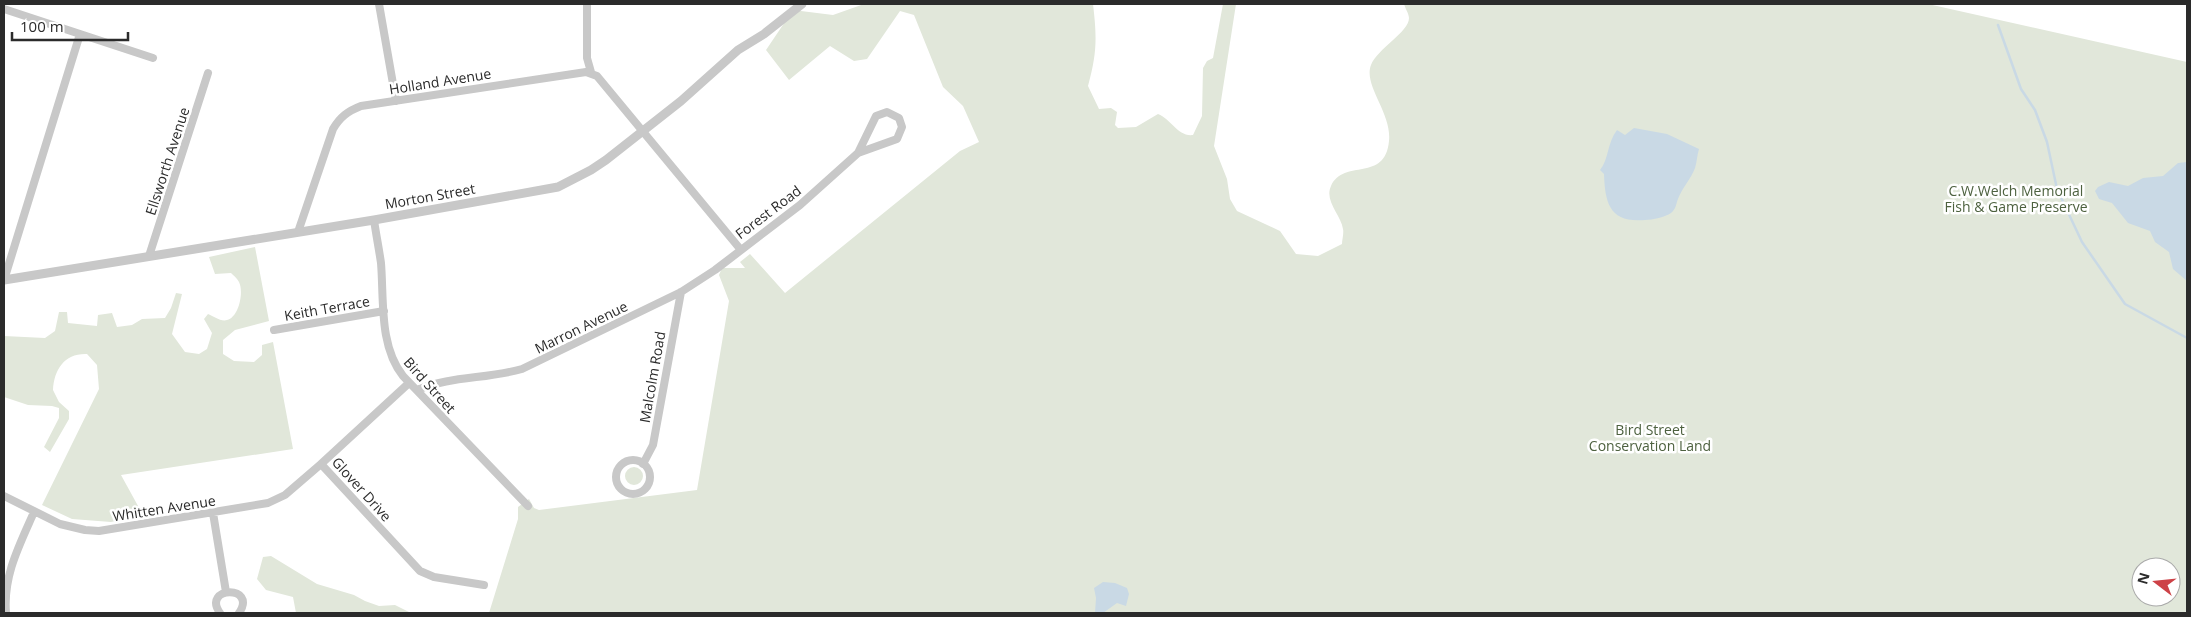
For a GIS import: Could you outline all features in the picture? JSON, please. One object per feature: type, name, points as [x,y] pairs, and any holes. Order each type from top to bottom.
[{"type":"street","points":[[379,4],[396,101]]},
{"type":"street","points":[[587,4],[586,52],[591,72],[642,131]]},
{"type":"street","name":"Morton Street","points":[[4,280],[374,220],[558,187],[591,170],[681,101],[738,50],[764,34],[802,4]]},
{"type":"street","points":[[4,9],[153,58]]},
{"type":"street","points":[[4,280],[80,34]]},
{"type":"street","name":"Holland Avenue","points":[[298,232],[327,142],[338,120],[346,113],[361,106],[591,72]]},
{"type":"street","name":"Ellsworth Avenue","points":[[149,256],[208,73]]},
{"type":"street","name":"Forest Road","points":[[642,131],[741,250],[800,205],[858,153],[897,139],[902,127],[899,118],[887,112],[876,116],[858,153]]},
{"type":"street","name":"Bird Street","points":[[374,220],[380,259],[388,350],[393,361],[409,383],[528,506]]},
{"type":"street","name":"Marron Avenue","points":[[416,390],[430,384],[504,374],[522,369],[681,292],[741,250]]},
{"type":"street","name":"Malcolm Road","points":[[643,464],[653,445],[681,292]]},
{"type":"street","name":"Keith Terrace","points":[[274,330],[384,311]]},
{"type":"street","name":"Glover Drive","points":[[409,383],[321,464],[420,571],[434,578],[484,585]]},
{"type":"street","points":[[633,461],[643,464],[647,468],[650,478],[646,489],[636,494],[625,492],[618,483],[617,478],[620,468],[633,461]]},
{"type":"street","name":"Whitten Avenue","points":[[4,496],[34,512],[72,528],[99,531],[213,513],[276,500],[294,488],[321,464]]},
{"type":"street","points":[[6,613],[5,591],[9,572],[34,512]]},
{"type":"street","points":[[213,513],[226,592]]},
{"type":"street","points":[[220,613],[217,608],[218,600],[226,592],[234,592],[240,596],[242,606],[239,613]]},
{"type":"green space","points":[[864,4],[1093,4],[1095,45],[1088,86],[1099,109],[1111,108],[1117,112],[1115,125],[1118,128],[1136,127],[1158,114],[1163,116],[1179,131],[1193,135],[1202,116],[1203,68],[1207,61],[1213,58],[1223,4],[1236,4],[1214,146],[1227,179],[1230,199],[1237,211],[1280,231],[1296,254],[1318,256],[1342,244],[1343,229],[1331,203],[1329,192],[1331,186],[1337,178],[1345,173],[1372,166],[1380,162],[1386,154],[1389,131],[1371,81],[1370,73],[1374,59],[1399,35],[1408,23],[1409,16],[1404,4],[1928,4],[2187,62],[2187,613],[489,613],[518,519],[518,507],[529,499],[534,508],[539,510],[697,490],[729,301],[719,275],[722,268],[745,268],[740,262],[750,254],[785,293],[960,151],[979,142],[963,106],[943,87],[914,15],[900,11],[867,59],[854,61],[830,46],[789,80],[766,50],[793,10],[833,15]]},
{"type":"green space","points":[[255,247],[269,321],[235,330],[223,340],[223,354],[234,361],[254,362],[262,355],[262,345],[273,342],[293,449],[121,475],[143,515],[111,522],[72,519],[42,505],[99,389],[97,365],[87,354],[79,354],[67,359],[58,369],[53,390],[59,402],[69,411],[69,419],[50,452],[44,447],[59,418],[59,408],[28,405],[4,397],[4,336],[45,338],[55,331],[59,312],[67,312],[68,323],[97,326],[98,315],[112,313],[117,327],[132,325],[142,319],[165,318],[176,293],[182,294],[172,334],[185,352],[199,354],[207,349],[212,333],[204,319],[208,314],[222,320],[231,318],[235,314],[241,298],[237,279],[231,273],[215,274],[209,257]]},
{"type":"green space","points":[[634,467],[640,470],[643,476],[640,482],[634,485],[628,482],[625,476],[628,470]]},
{"type":"green space","points":[[271,556],[317,584],[354,595],[379,606],[395,605],[411,613],[296,613],[293,597],[266,590],[257,579],[263,557]]},
{"type":"water","points":[[1634,128],[1667,134],[1699,149],[1695,168],[1675,208],[1671,213],[1662,217],[1645,220],[1624,218],[1617,215],[1608,203],[1604,174],[1600,170],[1605,161],[1611,140],[1617,130],[1625,135]]},
{"type":"water","points":[[2187,162],[2187,281],[2173,269],[2169,252],[2155,242],[2150,231],[2128,223],[2112,203],[2099,199],[2095,191],[2098,187],[2109,182],[2128,186],[2143,178],[2163,176],[2178,163]]},
{"type":"water","points":[[1103,582],[1115,583],[1127,588],[1129,594],[1126,606],[1117,603],[1103,613],[1095,613],[1096,598],[1094,588]]},
{"type":"waterway","points":[[1998,25],[2021,89],[2035,110],[2047,142],[2057,189],[2082,242],[2125,304],[2187,338]]},
{"type":"park label","name":"C.W.Welch Memorial Fish & Game Preserve","points":[[2016,198]]},
{"type":"park label","name":"Bird Street Conservation Land","points":[[1650,438]]}]
